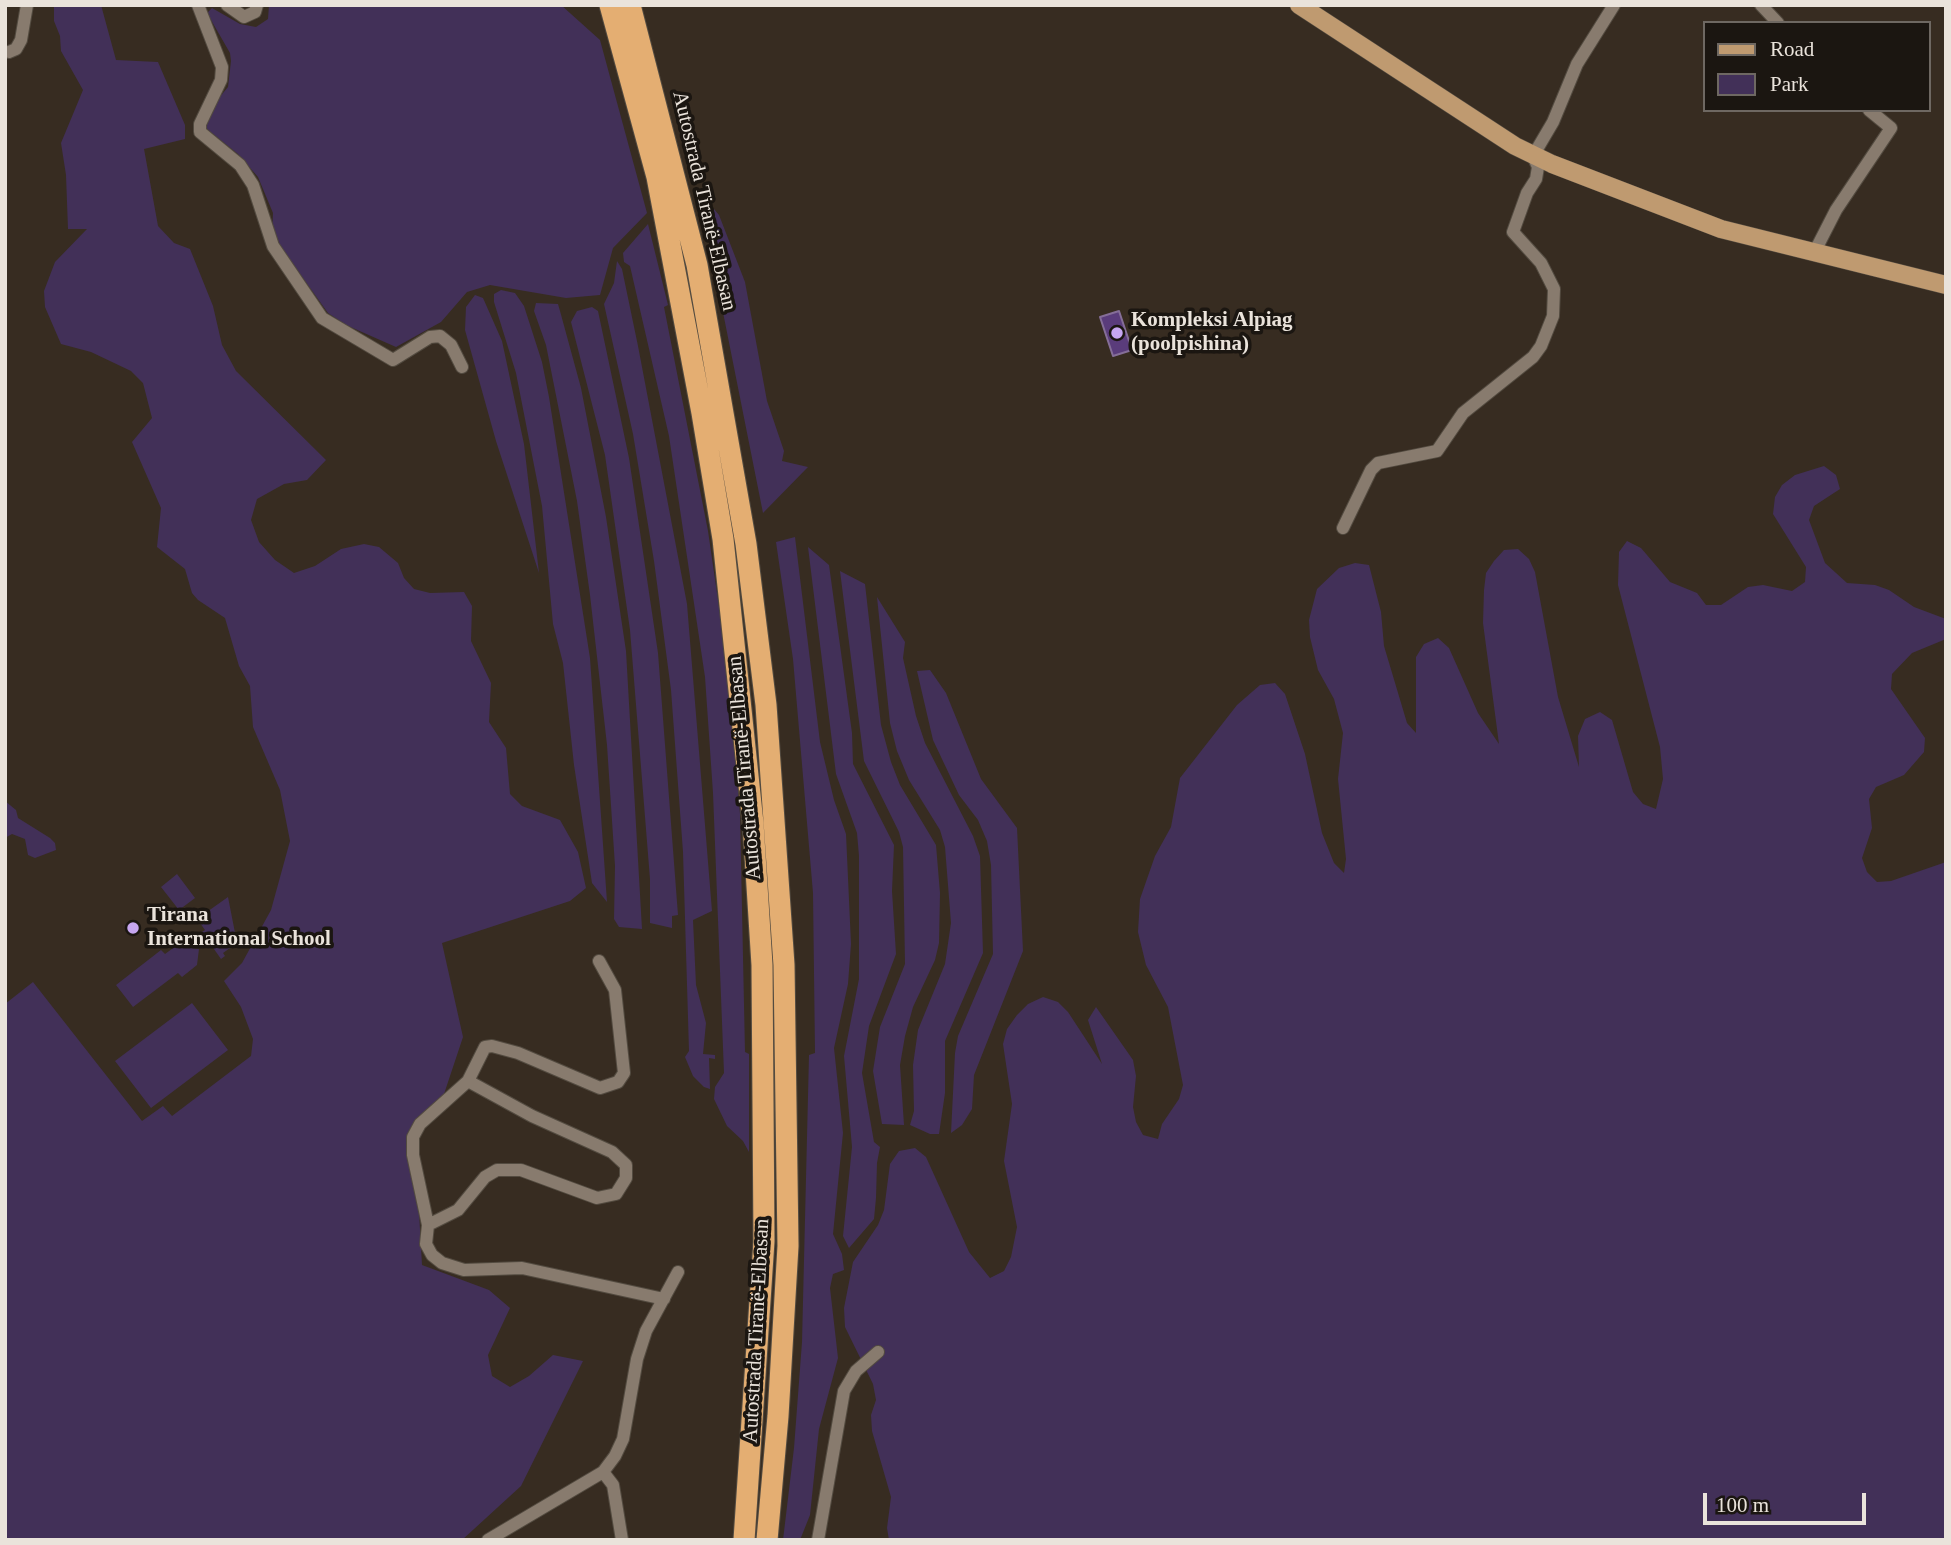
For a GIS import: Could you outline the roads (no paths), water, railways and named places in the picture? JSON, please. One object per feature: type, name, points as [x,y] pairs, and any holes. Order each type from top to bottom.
[{"type":"highway","name":"Autostrada Tiranë-Elbasan","points":[[610,5],[657,177],[702,413],[723,539],[754,823],[762,965],[764,1228],[755,1411],[744,1540]]},
{"type":"highway","name":"Autostrada Tiranë-Elbasan","points":[[629,5],[675,173],[707,316],[746,544],[767,719],[783,965],[788,1246],[778,1416],[767,1540]]},
{"type":"main road","points":[[1299,5],[1533,156],[1721,229],[1946,285]]},
{"type":"street","points":[[9,52],[16,49],[22,40],[27,5]]},
{"type":"street","points":[[198,5],[222,67],[220,80],[200,124],[201,132],[240,165],[253,185],[272,246],[322,318],[393,360],[430,337],[440,336],[451,345],[462,367]]},
{"type":"street","points":[[227,5],[244,17],[255,12],[257,5]]},
{"type":"street","points":[[1343,528],[1371,470],[1378,463],[1437,452],[1463,414],[1533,357],[1541,346],[1553,316],[1554,289],[1535,254],[1513,232],[1527,193],[1536,179],[1538,167],[1533,156],[1553,122],[1577,64],[1614,5]]},
{"type":"street","points":[[1760,5],[1776,21]]},
{"type":"street","points":[[1814,253],[1836,210],[1891,128],[1871,112]]},
{"type":"street","points":[[598,961],[615,990],[624,1073],[618,1082],[600,1088],[492,1045],[485,1047],[468,1081],[420,1124],[413,1137],[413,1155],[428,1225],[426,1244],[442,1263],[464,1270],[522,1268],[664,1299]]},
{"type":"street","points":[[428,1225],[458,1210],[485,1177],[497,1170],[521,1170],[597,1198],[616,1194],[626,1178],[626,1165],[612,1152],[532,1116],[468,1081]]},
{"type":"street","points":[[488,1540],[603,1472],[623,1439],[637,1359],[646,1331],[678,1272]]},
{"type":"street","points":[[818,1540],[844,1391],[856,1371],[878,1352]]},
{"type":"street","points":[[603,1472],[614,1485],[621,1540]]},
{"type":"place","name":"Kompleksi Alpiag (poolpishina)","points":[[1117,333]]},
{"type":"place","name":"Tirana International School","points":[[133,928]]}]
